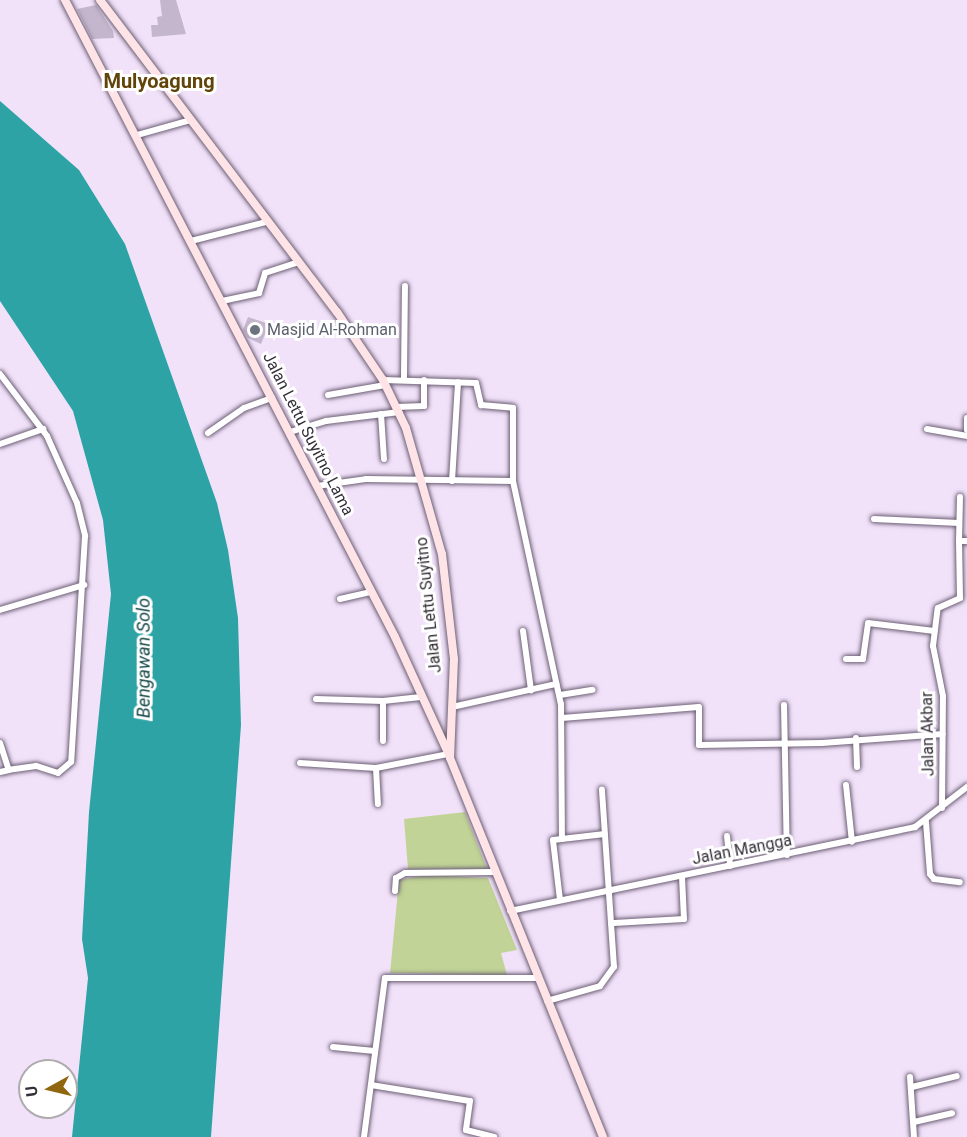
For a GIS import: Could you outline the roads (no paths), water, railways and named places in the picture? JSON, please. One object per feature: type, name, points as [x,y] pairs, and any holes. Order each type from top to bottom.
[{"type":"main road","name":"Jalan Lettu Suyitno Lama","points":[[65,0],[290,432],[371,592],[449,756]]},
{"type":"main road","name":"Jalan Lettu Suyitno","points":[[100,0],[266,222],[299,262],[384,382],[397,409],[423,479],[442,554],[454,659],[449,756],[603,1137]]},
{"type":"main road","points":[[436,729],[442,735],[451,727]]},
{"type":"street","points":[[137,135],[191,120]]},
{"type":"street","points":[[191,241],[266,222]]},
{"type":"street","points":[[222,301],[259,293],[265,273],[299,262]]},
{"type":"street","points":[[404,377],[405,286]]},
{"type":"street","points":[[0,374],[43,429],[82,521],[84,585],[71,762],[58,773],[36,766],[0,772]]},
{"type":"street","points":[[328,395],[404,377],[478,384],[481,405],[513,408],[513,481],[560,695],[562,839]]},
{"type":"street","points":[[290,432],[326,421],[424,406],[424,380]]},
{"type":"street","points":[[452,481],[458,382]]},
{"type":"street","points":[[207,433],[244,408],[272,398]]},
{"type":"street","points":[[381,414],[384,459]]},
{"type":"street","points":[[967,418],[967,430]]},
{"type":"street","points":[[0,444],[43,429]]},
{"type":"street","points":[[927,429],[967,436]]},
{"type":"street","points":[[317,486],[349,479],[513,481]]},
{"type":"street","points":[[960,497],[959,541],[967,541]]},
{"type":"street","points":[[874,519],[959,523]]},
{"type":"street","name":"Jalan Akbar","points":[[942,808],[943,734],[935,631],[938,608],[960,598],[959,541]]},
{"type":"street","points":[[0,610],[84,585]]},
{"type":"street","points":[[340,599],[371,592]]},
{"type":"street","points":[[846,659],[865,657],[868,623],[935,631]]},
{"type":"street","points":[[523,631],[531,690]]},
{"type":"street","points":[[452,707],[556,684]]},
{"type":"street","points":[[560,695],[593,690]]},
{"type":"street","points":[[316,699],[383,701],[421,697]]},
{"type":"street","points":[[383,701],[383,741]]},
{"type":"street","points":[[784,705],[787,855]]},
{"type":"street","points":[[562,718],[699,707],[699,745],[784,744],[943,734]]},
{"type":"street","points":[[856,738],[857,767]]},
{"type":"street","points":[[0,743],[9,770]]},
{"type":"street","points":[[300,763],[376,768],[449,756]]},
{"type":"street","points":[[376,768],[378,804]]},
{"type":"street","points":[[846,785],[852,842]]},
{"type":"street","name":"Jalan Mangga","points":[[510,910],[852,842],[926,822],[967,787]]},
{"type":"street","points":[[547,1001],[585,993],[608,981],[617,952],[609,890],[602,789]]},
{"type":"street","points":[[926,822],[930,874],[934,879],[960,882]]},
{"type":"street","points":[[560,900],[553,840],[605,834]]},
{"type":"street","points":[[728,836],[730,866]]},
{"type":"street","points":[[395,891],[396,878],[405,873],[494,872]]},
{"type":"street","points":[[614,923],[684,918],[682,876]]},
{"type":"street","points":[[364,1137],[386,978],[538,978]]},
{"type":"street","points":[[333,1047],[375,1051]]},
{"type":"street","points":[[912,1087],[957,1076]]},
{"type":"street","points":[[910,1077],[914,1137]]},
{"type":"street","points":[[371,1085],[470,1101],[466,1130],[494,1137]]},
{"type":"street","points":[[914,1122],[952,1113]]},
{"type":"water","name":"Bengawan Solo","points":[[0,101],[79,170],[125,244],[217,503],[228,550],[238,618],[241,725],[211,1137],[72,1137],[74,1119],[78,1119],[78,1077],[88,978],[82,939],[89,812],[111,594],[103,520],[73,411],[0,301]]},
{"type":"place","name":"Masjid Al-Rohman","points":[[255,330]]},
{"type":"district","name":"Mulyoagung","points":[[159,81]]}]
